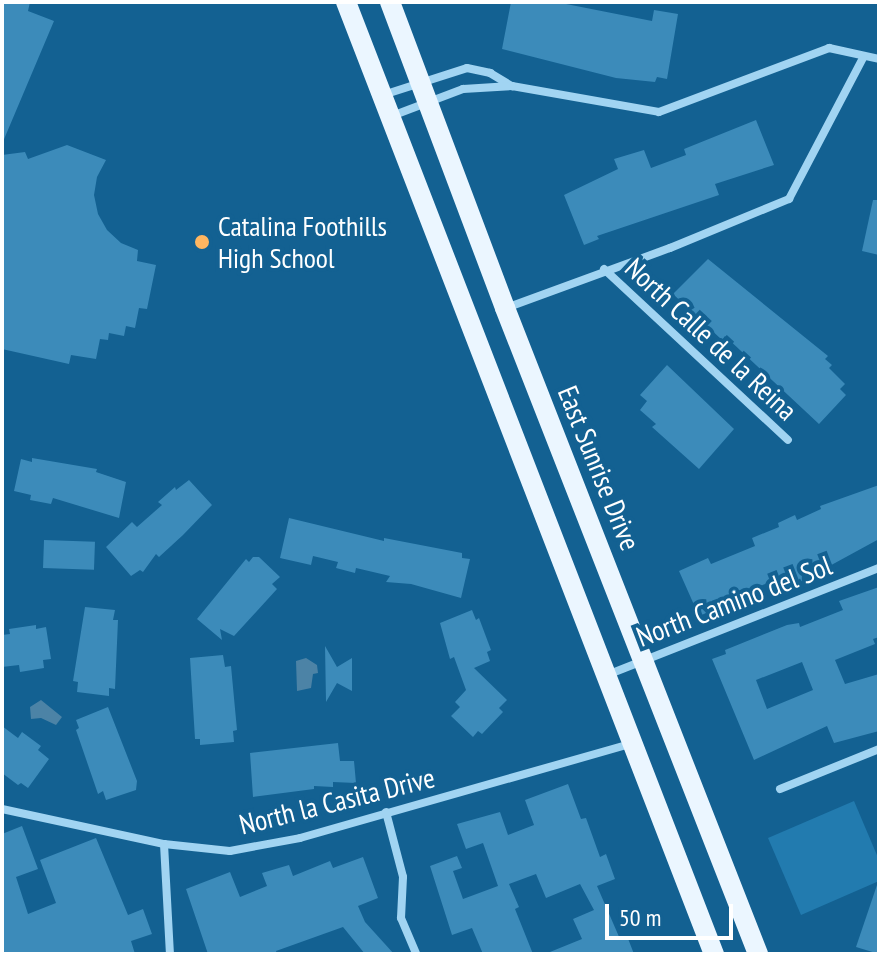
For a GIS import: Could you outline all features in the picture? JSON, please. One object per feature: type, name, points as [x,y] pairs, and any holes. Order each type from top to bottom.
[{"type":"main road","points":[[346,2],[714,954]]},
{"type":"main road","name":"East Sunrise Drive","points":[[390,2],[505,308],[758,954]]},
{"type":"street","points":[[389,118],[463,89],[512,86],[659,112],[829,48],[863,58],[879,59]]},
{"type":"street","name":"North Calle de la Reina","points":[[505,308],[604,269],[670,248],[789,199],[863,58]]},
{"type":"street","points":[[381,96],[467,68],[490,73],[512,86]]},
{"type":"street","name":"North Calle de la Reina","points":[[604,269],[788,440]]},
{"type":"street","name":"North Camino del Sol","points":[[606,675],[879,568]]},
{"type":"street","name":"North la Casita Drive","points":[[2,809],[164,844],[230,851],[300,838],[633,744]]},
{"type":"street","points":[[780,789],[879,749]]},
{"type":"street","points":[[386,812],[403,877],[401,918],[416,954]]},
{"type":"street","points":[[164,844],[170,954]]},
{"type":"shaded area","points":[[306,658],[317,665],[318,673],[313,674],[311,688],[297,691],[296,661]]},
{"type":"shaded area","points":[[41,700],[62,717],[56,725],[41,718],[31,719],[30,707]]},
{"type":"shaded area","points":[[854,801],[879,860],[879,881],[801,915],[768,838]]},
{"type":"building","points":[[2,2],[30,2],[28,11],[54,21],[2,144]]},
{"type":"building","points":[[511,2],[556,2],[652,21],[654,10],[678,14],[667,79],[657,77],[655,82],[616,78],[502,49]]},
{"type":"building","points":[[756,120],[774,165],[715,184],[719,195],[597,236],[599,239],[584,245],[564,195],[618,169],[614,159],[644,150],[651,168],[686,155],[684,149]]},
{"type":"building","points":[[67,145],[106,160],[97,177],[94,195],[98,214],[107,230],[121,243],[138,250],[137,261],[156,265],[147,309],[139,308],[135,328],[126,326],[124,336],[109,333],[108,340],[100,339],[96,359],[71,355],[69,364],[2,349],[2,155],[25,152],[28,159]]},
{"type":"building","points":[[873,200],[879,200],[879,255],[862,251]]},
{"type":"building","points":[[708,259],[828,356],[825,359],[832,365],[829,368],[845,384],[840,389],[846,395],[819,424],[725,336],[722,340],[673,294]]},
{"type":"building","points":[[667,365],[734,429],[699,469],[652,427],[656,424],[640,410],[647,401],[640,395]]},
{"type":"building","points":[[32,458],[97,469],[96,472],[126,482],[119,518],[53,498],[51,504],[30,500],[31,495],[14,491],[21,459],[32,462]]},
{"type":"building","points":[[189,480],[212,505],[159,557],[156,554],[143,572],[140,570],[131,576],[106,547],[132,522],[137,527],[162,505],[158,502]]},
{"type":"building","points":[[879,485],[879,539],[775,593],[770,582],[726,600],[728,604],[699,616],[679,571],[708,558],[711,564],[755,546],[752,538],[779,527],[778,523],[795,515],[797,520],[821,509],[820,506]]},
{"type":"building","points":[[289,518],[384,541],[384,538],[462,553],[462,558],[470,559],[461,598],[411,584],[386,582],[390,576],[356,568],[355,573],[336,568],[338,562],[313,556],[311,565],[280,558]]},
{"type":"building","points":[[44,540],[95,542],[94,570],[43,568]]},
{"type":"building","points":[[253,557],[259,557],[280,577],[272,584],[277,589],[234,636],[220,629],[222,640],[197,619],[246,559],[249,562]]},
{"type":"building","points":[[879,587],[879,637],[873,639],[875,644],[835,660],[845,684],[879,674],[879,731],[834,743],[827,726],[754,760],[712,659],[726,654],[725,650],[787,625],[799,623],[800,627],[843,610],[839,601]],"holes":[[[802,662],[813,690],[767,709],[756,680]]]},
{"type":"building","points":[[85,607],[115,610],[113,620],[118,620],[115,689],[109,688],[109,696],[77,692],[78,682],[73,681]]},
{"type":"building","points":[[472,610],[476,620],[479,618],[491,650],[487,652],[490,661],[474,668],[507,700],[499,708],[503,712],[482,734],[478,731],[473,737],[451,716],[460,707],[455,702],[466,690],[454,657],[450,659],[440,623]]},
{"type":"building","points":[[36,625],[36,629],[46,627],[51,659],[43,660],[44,668],[20,672],[19,665],[2,667],[2,635],[10,634],[9,629]]},
{"type":"building","points":[[325,646],[337,667],[352,658],[352,691],[337,683],[326,702]]},
{"type":"building","points":[[223,655],[225,667],[231,666],[237,730],[233,731],[234,742],[200,745],[200,739],[195,739],[190,658]]},
{"type":"building","points":[[108,707],[137,781],[136,790],[106,800],[103,791],[98,794],[76,730],[79,728],[76,720]]},
{"type":"building","points":[[2,726],[18,738],[22,732],[41,746],[38,750],[49,759],[28,788],[2,773]]},
{"type":"building","points":[[338,743],[340,761],[354,761],[356,783],[333,782],[333,787],[314,786],[314,789],[253,797],[250,753]]},
{"type":"building","points":[[568,784],[581,819],[586,818],[600,857],[606,854],[615,879],[597,886],[620,939],[627,936],[634,954],[545,954],[582,939],[573,919],[594,910],[580,884],[546,898],[536,874],[509,884],[519,907],[515,909],[533,954],[483,954],[472,928],[452,935],[430,866],[457,856],[462,868],[453,871],[463,899],[498,886],[483,843],[466,849],[457,824],[500,812],[508,835],[534,825],[525,800]]},
{"type":"building","points":[[22,826],[38,869],[16,877],[28,914],[56,903],[40,860],[96,838],[128,915],[143,909],[152,934],[131,941],[135,954],[2,954],[2,834]]},
{"type":"building","points":[[363,857],[378,898],[358,906],[365,922],[394,954],[365,954],[343,927],[276,951],[277,954],[208,954],[186,889],[230,872],[240,897],[267,886],[262,873],[289,865],[293,876],[330,861],[333,868]]},
{"type":"building","points":[[879,886],[879,954],[856,947]]},
{"type":"place","name":"Catalina Foothills High School","points":[[202,242]]}]
